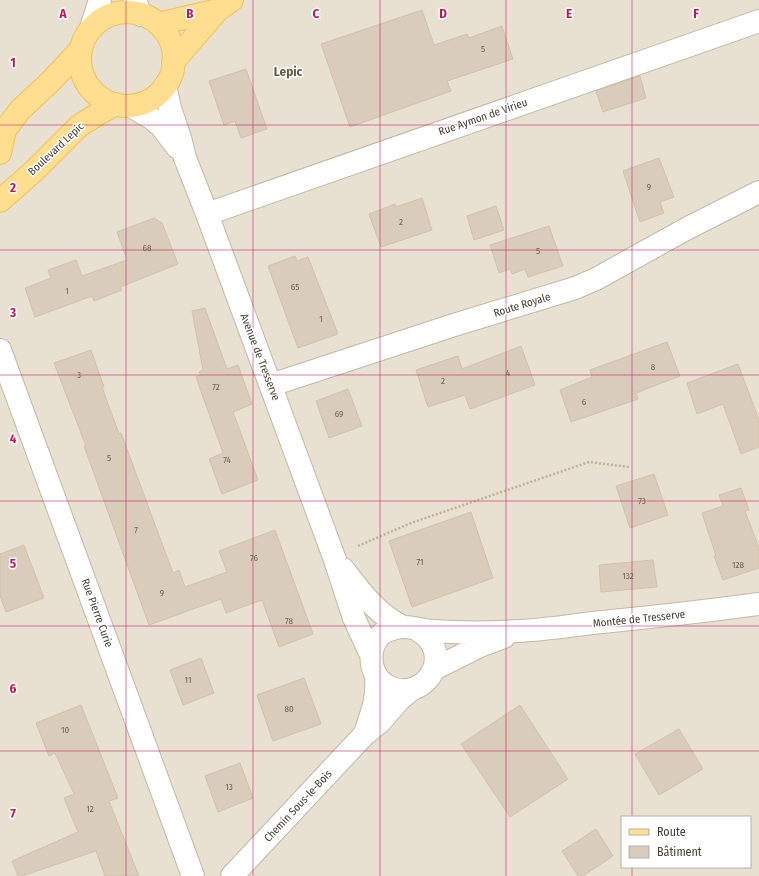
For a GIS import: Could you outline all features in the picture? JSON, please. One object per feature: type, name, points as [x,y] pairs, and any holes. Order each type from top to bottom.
[{"type":"main road","points":[[145,13],[164,31],[172,47],[173,62],[171,76],[156,96],[144,103],[124,105],[106,101],[93,92],[84,79],[80,64],[81,49],[85,38],[91,28],[102,19],[114,14],[128,12],[145,13],[225,5]]},
{"type":"main road","points":[[173,62],[225,5]]},
{"type":"main road","points":[[0,153],[2,130],[81,49]]},
{"type":"main road","name":"Boulevard Lepic","points":[[0,201],[34,171],[79,126],[98,114],[124,105]]},
{"type":"street","points":[[91,28],[100,0]]},
{"type":"street","name":"Rue Aymon de Virieu","points":[[207,214],[759,21]]},
{"type":"street","name":"Avenue de Tresserve","points":[[165,86],[185,158],[271,385],[334,557],[354,618],[371,655],[371,666],[376,676]]},
{"type":"street","name":"Avenue de Tresserve","points":[[124,105],[152,118],[161,126],[185,158]]},
{"type":"street","name":"Route Royale","points":[[271,385],[454,325],[575,288],[596,279],[686,229],[759,192]]},
{"type":"street","name":"Rue Pierre Curie","points":[[0,350],[193,876]]},
{"type":"street","name":"Avenue de Tresserve","points":[[334,557],[371,603],[389,620],[410,628],[427,637],[433,647],[435,658],[434,669]]},
{"type":"street","name":"Montée de Tresserve","points":[[518,632],[759,604]]},
{"type":"street","points":[[371,655],[376,641],[387,631],[410,628],[477,632],[518,632]]},
{"type":"street","points":[[376,676],[385,686],[398,691],[411,690],[421,686],[429,679],[434,669],[480,646],[518,632]]},
{"type":"street","name":"Chemin Sous-le-Bois","points":[[364,735],[372,714],[378,691],[376,676]]},
{"type":"street","name":"Chemin Sous-le-Bois","points":[[232,876],[364,735],[381,721],[411,690]]},
{"type":"path","points":[[334,557],[411,523],[589,462],[629,467]]},
{"type":"shaded area","points":[[0,0],[759,0],[759,876],[0,876]]},
{"type":"building","points":[[422,10],[434,45],[467,34],[469,38],[502,26],[513,59],[447,81],[451,91],[350,127],[321,44]]},
{"type":"building","points":[[246,69],[267,129],[241,138],[235,121],[224,125],[209,81]]},
{"type":"building","points":[[640,76],[646,98],[603,112],[596,91]]},
{"type":"building","points":[[659,158],[674,197],[660,202],[664,213],[640,222],[623,171]]},
{"type":"building","points":[[422,198],[432,230],[381,247],[369,214],[395,204],[396,207]]},
{"type":"building","points":[[496,206],[504,230],[474,240],[467,216]]},
{"type":"building","points":[[154,218],[162,223],[178,264],[120,287],[122,290],[94,301],[92,296],[35,317],[25,288],[51,278],[48,270],[76,260],[82,276],[127,260],[117,232]]},
{"type":"building","points":[[549,226],[563,266],[528,277],[525,269],[512,274],[510,269],[499,273],[490,245]]},
{"type":"building","points":[[295,256],[297,261],[308,257],[338,334],[298,348],[268,266]]},
{"type":"building","points":[[205,308],[227,369],[238,365],[252,404],[233,412],[258,480],[222,494],[209,459],[223,453],[196,377],[201,375],[199,372],[203,370],[192,311]]},
{"type":"building","points":[[667,342],[680,376],[636,393],[638,399],[571,422],[560,390],[592,377],[590,370]]},
{"type":"building","points":[[521,346],[535,385],[470,409],[465,395],[428,407],[416,370],[458,356],[462,369]]},
{"type":"building","points":[[91,350],[104,387],[102,387],[119,434],[121,433],[173,573],[179,570],[185,587],[227,572],[219,551],[275,530],[313,634],[279,647],[262,600],[226,613],[221,599],[149,625],[84,446],[86,446],[54,363]]},
{"type":"building","points":[[738,364],[759,420],[759,447],[741,454],[723,404],[697,414],[687,383]]},
{"type":"building","points":[[348,389],[362,426],[329,438],[316,401]]},
{"type":"building","points":[[654,474],[668,515],[630,528],[616,486]]},
{"type":"building","points":[[741,488],[749,510],[745,511],[759,548],[759,568],[723,580],[714,556],[716,556],[702,513],[723,506],[719,495]]},
{"type":"building","points":[[471,512],[493,578],[412,607],[389,541]]},
{"type":"building","points":[[24,545],[44,598],[6,612],[0,596],[0,554]]},
{"type":"building","points":[[653,560],[657,587],[601,592],[599,565]]},
{"type":"building","points":[[201,658],[214,693],[183,705],[170,670]]},
{"type":"building","points":[[304,678],[321,724],[273,741],[257,695]]},
{"type":"building","points":[[81,705],[118,798],[109,801],[139,876],[105,876],[96,851],[22,876],[18,876],[12,861],[78,832],[64,798],[74,794],[55,753],[49,756],[36,723]]},
{"type":"building","points":[[520,705],[568,779],[510,817],[461,744]]},
{"type":"building","points":[[679,729],[703,769],[659,795],[635,754]]},
{"type":"building","points":[[240,763],[253,798],[218,812],[205,776]]},
{"type":"building","points":[[596,829],[613,856],[583,876],[578,876],[562,851]]},
{"type":"district","name":"Lepic","points":[[288,71]]}]
